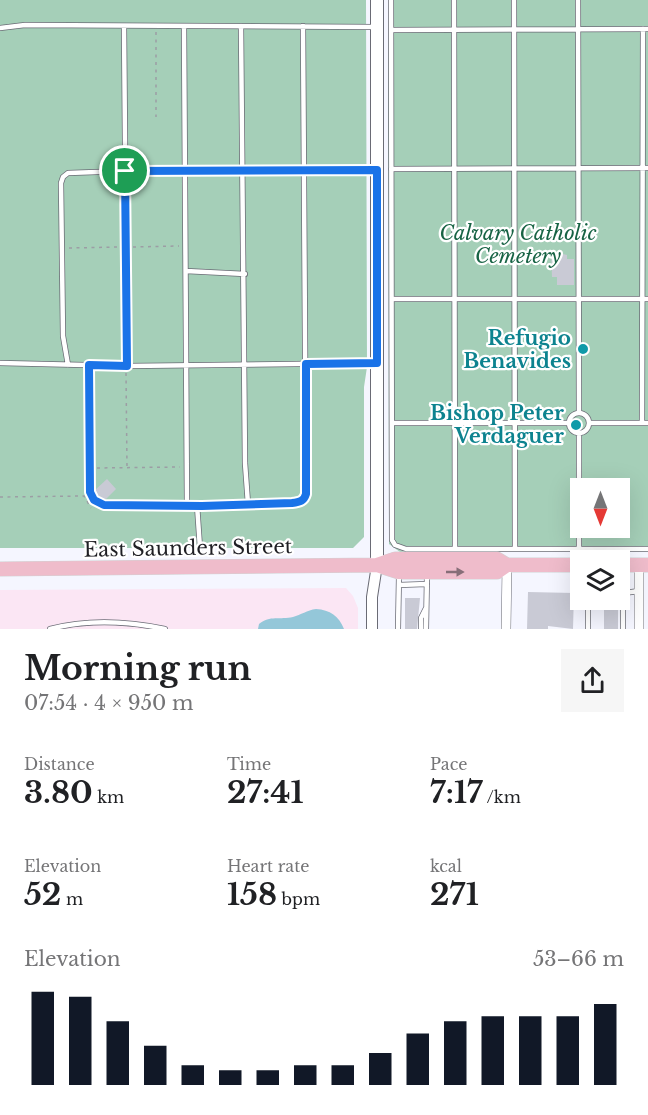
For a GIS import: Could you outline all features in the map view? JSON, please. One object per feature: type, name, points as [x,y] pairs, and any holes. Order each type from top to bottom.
[{"type":"main road","points":[[377,0],[377,565]]},
{"type":"main road","name":"East Saunders Street","points":[[0,569],[377,565],[395,559],[497,559],[507,565],[570,565]]},
{"type":"main road","name":"East Saunders Street","points":[[377,565],[399,579],[497,572],[507,565]]},
{"type":"street","points":[[372,629],[372,597],[377,565]]},
{"type":"street","points":[[506,629],[507,565]]},
{"type":"street","points":[[639,629],[639,591],[644,565]]},
{"type":"lane","points":[[391,0],[392,540],[395,545],[406,549],[648,549]]},
{"type":"lane","points":[[454,0],[455,549]]},
{"type":"lane","points":[[514,0],[515,549]]},
{"type":"lane","points":[[578,0],[579,413]]},
{"type":"lane","points":[[0,28],[25,25],[377,27]]},
{"type":"lane","points":[[124,26],[126,368]]},
{"type":"lane","points":[[89,365],[90,492],[94,500],[104,505],[197,506],[292,503],[301,502],[305,498],[303,26]]},
{"type":"lane","points":[[184,27],[187,505]]},
{"type":"lane","points":[[242,27],[245,463],[248,504]]},
{"type":"lane","points":[[391,30],[645,29],[645,423],[589,423]]},
{"type":"lane","points":[[391,169],[645,168]]},
{"type":"lane","points":[[68,365],[63,336],[61,183],[63,177],[68,173],[185,170],[377,170]]},
{"type":"lane","points":[[186,271],[245,274]]},
{"type":"lane","points":[[392,299],[645,299]]},
{"type":"lane","points":[[0,363],[126,368],[186,365],[377,363]]},
{"type":"lane","points":[[579,413],[587,417],[589,423],[587,429],[579,433],[573,431],[569,423],[571,416],[579,413]]},
{"type":"lane","points":[[392,423],[569,423]]},
{"type":"lane","points":[[579,433],[579,549]]},
{"type":"lane","points":[[197,506],[200,548]]},
{"type":"lane","points":[[426,629],[427,578]]},
{"type":"lane","points":[[398,629],[399,579]]},
{"type":"lane","points":[[623,629],[624,593],[639,591]]},
{"type":"lane","points":[[421,629],[421,618],[427,605]]},
{"type":"lane","points":[[588,610],[588,629]]},
{"type":"lane","points":[[50,629],[125,622],[165,629]]},
{"type":"path","points":[[156,31],[156,117]]},
{"type":"path","points":[[129,247],[182,246]]},
{"type":"path","points":[[65,248],[122,247]]},
{"type":"path","points":[[126,368],[127,468]]},
{"type":"path","points":[[93,468],[184,467]]},
{"type":"path","points":[[0,497],[84,496],[91,508]]},
{"type":"shaded area","points":[[346,588],[353,596],[358,608],[358,629],[0,629],[0,590]]},
{"type":"green space","points":[[0,0],[366,0],[367,367],[364,387],[364,537],[353,548],[0,548]]},
{"type":"green space","name":"Calvary Catholic Cemetery","points":[[388,0],[648,0],[648,552],[570,550],[570,552],[400,552],[389,544]]},
{"type":"water","points":[[316,609],[333,614],[344,629],[258,629],[259,624],[263,621],[293,617]]},
{"type":"building","points":[[551,253],[567,255],[567,259],[574,259],[574,285],[557,285],[557,277],[552,277]]},
{"type":"building","points":[[107,479],[116,489],[106,499],[102,499],[94,491]]},
{"type":"building","points":[[528,592],[570,593],[570,610],[574,610],[573,629],[548,626],[548,629],[527,629]]},
{"type":"building","points":[[405,598],[420,598],[417,629],[405,629]]},
{"type":"building","points":[[604,610],[618,610],[618,629],[604,629]]},
{"type":"place","name":"Refugio Benavides","points":[[583,349]]},
{"type":"place","name":"Bishop Peter Verdaguer","points":[[576,425]]},
{"type":"route","points":[[377,170],[377,363],[306,364],[306,494],[301,502],[202,506],[104,505],[91,496],[89,365],[127,366],[125,171],[377,170]]}]
